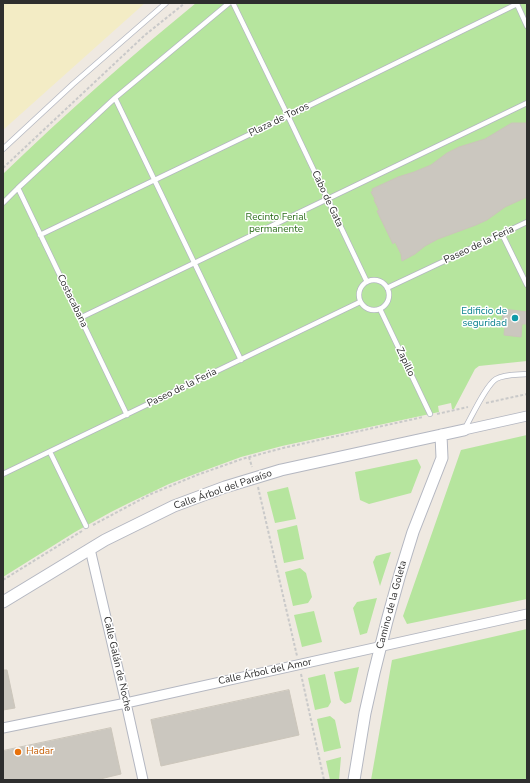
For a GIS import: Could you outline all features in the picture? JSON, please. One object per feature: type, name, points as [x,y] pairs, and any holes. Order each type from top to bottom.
[{"type":"street","points":[[464,430],[527,416]]},
{"type":"street","name":"Calle Árbol del Paraíso","points":[[3,602],[105,540],[174,506],[225,487],[281,470],[464,430]]},
{"type":"street","name":"Camino de la Goleta","points":[[354,780],[365,713],[400,574],[413,532],[442,458],[441,435]]},
{"type":"street","name":"Calle Galán de Noche","points":[[90,549],[143,780]]},
{"type":"street","name":"Calle Árbol del Amor","points":[[3,728],[126,703],[527,614]]},
{"type":"lane","points":[[3,149],[73,84],[166,3]]},
{"type":"lane","points":[[3,203],[115,98],[229,3]]},
{"type":"lane","name":"Cabo de Gata","points":[[232,3],[367,282]]},
{"type":"lane","name":"Plaza de Toros","points":[[40,235],[517,4],[527,26]]},
{"type":"lane","points":[[115,98],[241,360]]},
{"type":"lane","points":[[80,318],[527,103]]},
{"type":"lane","name":"Costacabana","points":[[18,188],[127,415]]},
{"type":"lane","name":"Paseo de la Feria","points":[[387,288],[527,222]]},
{"type":"lane","points":[[502,234],[527,285]]},
{"type":"lane","points":[[374,280],[384,284],[387,288],[389,294],[388,301],[384,307],[374,311],[363,307],[358,297],[361,287],[367,282],[374,280]]},
{"type":"lane","name":"Paseo de la Feria","points":[[3,474],[360,302]]},
{"type":"lane","name":"Zapillo","points":[[380,309],[430,414]]},
{"type":"lane","points":[[464,430],[488,386],[495,379],[504,376],[527,374]]},
{"type":"lane","points":[[50,452],[86,526]]},
{"type":"path","points":[[3,168],[145,35],[185,3]]},
{"type":"path","points":[[454,410],[527,394]]},
{"type":"path","points":[[249,457],[252,467]]},
{"type":"path","points":[[258,487],[298,660]]},
{"type":"path","points":[[300,671],[324,780]]},
{"type":"green space","name":"Recinto Ferial permanente","points":[[196,3],[527,3],[527,361],[479,366],[475,369],[454,409],[452,409],[451,403],[438,406],[439,412],[282,446],[241,457],[169,484],[111,512],[75,532],[3,577],[3,174],[98,86]]},
{"type":"green space","points":[[527,435],[527,599],[407,624],[403,616],[461,450]]},
{"type":"green space","points":[[417,459],[421,467],[411,493],[369,504],[360,500],[355,472]]},
{"type":"green space","points":[[288,487],[296,519],[275,523],[267,492]]},
{"type":"green space","points":[[297,525],[304,559],[284,563],[277,530]]},
{"type":"green space","points":[[391,552],[380,586],[373,562],[376,556]]},
{"type":"green space","points":[[300,568],[306,573],[312,597],[308,603],[293,606],[285,572]]},
{"type":"green space","points":[[377,598],[367,633],[360,635],[353,608],[357,602]]},
{"type":"green space","points":[[314,611],[322,642],[302,647],[294,615]]},
{"type":"green space","points":[[527,629],[527,780],[371,780],[392,660]]},
{"type":"green space","points":[[359,667],[351,702],[345,704],[340,700],[334,672]]},
{"type":"green space","points":[[325,674],[331,702],[328,707],[315,710],[308,678]]},
{"type":"green space","points":[[330,716],[335,720],[341,748],[324,752],[317,719]]},
{"type":"green space","points":[[341,757],[339,780],[330,780],[326,761]]},
{"type":"sand","points":[[3,3],[145,3],[3,130]]},
{"type":"building","points":[[512,123],[527,123],[527,197],[505,207],[487,220],[438,239],[402,261],[401,254],[395,242],[393,244],[377,211],[379,210],[371,192],[373,191],[372,189],[398,177],[431,165],[447,153],[459,147],[485,139]]},
{"type":"building","name":"Edificio de seguridad","points":[[504,309],[527,312],[527,324],[522,324],[521,337],[504,335],[505,324],[502,324]]},
{"type":"building","points":[[3,670],[7,670],[15,708],[3,710]]},
{"type":"building","points":[[289,690],[299,735],[161,766],[151,720]]},
{"type":"building","points":[[111,728],[121,774],[96,780],[3,780],[3,751]]},
{"type":"place","name":"Edificio de seguridad","points":[[515,318]]},
{"type":"place","name":"Hadar","points":[[18,752]]}]
